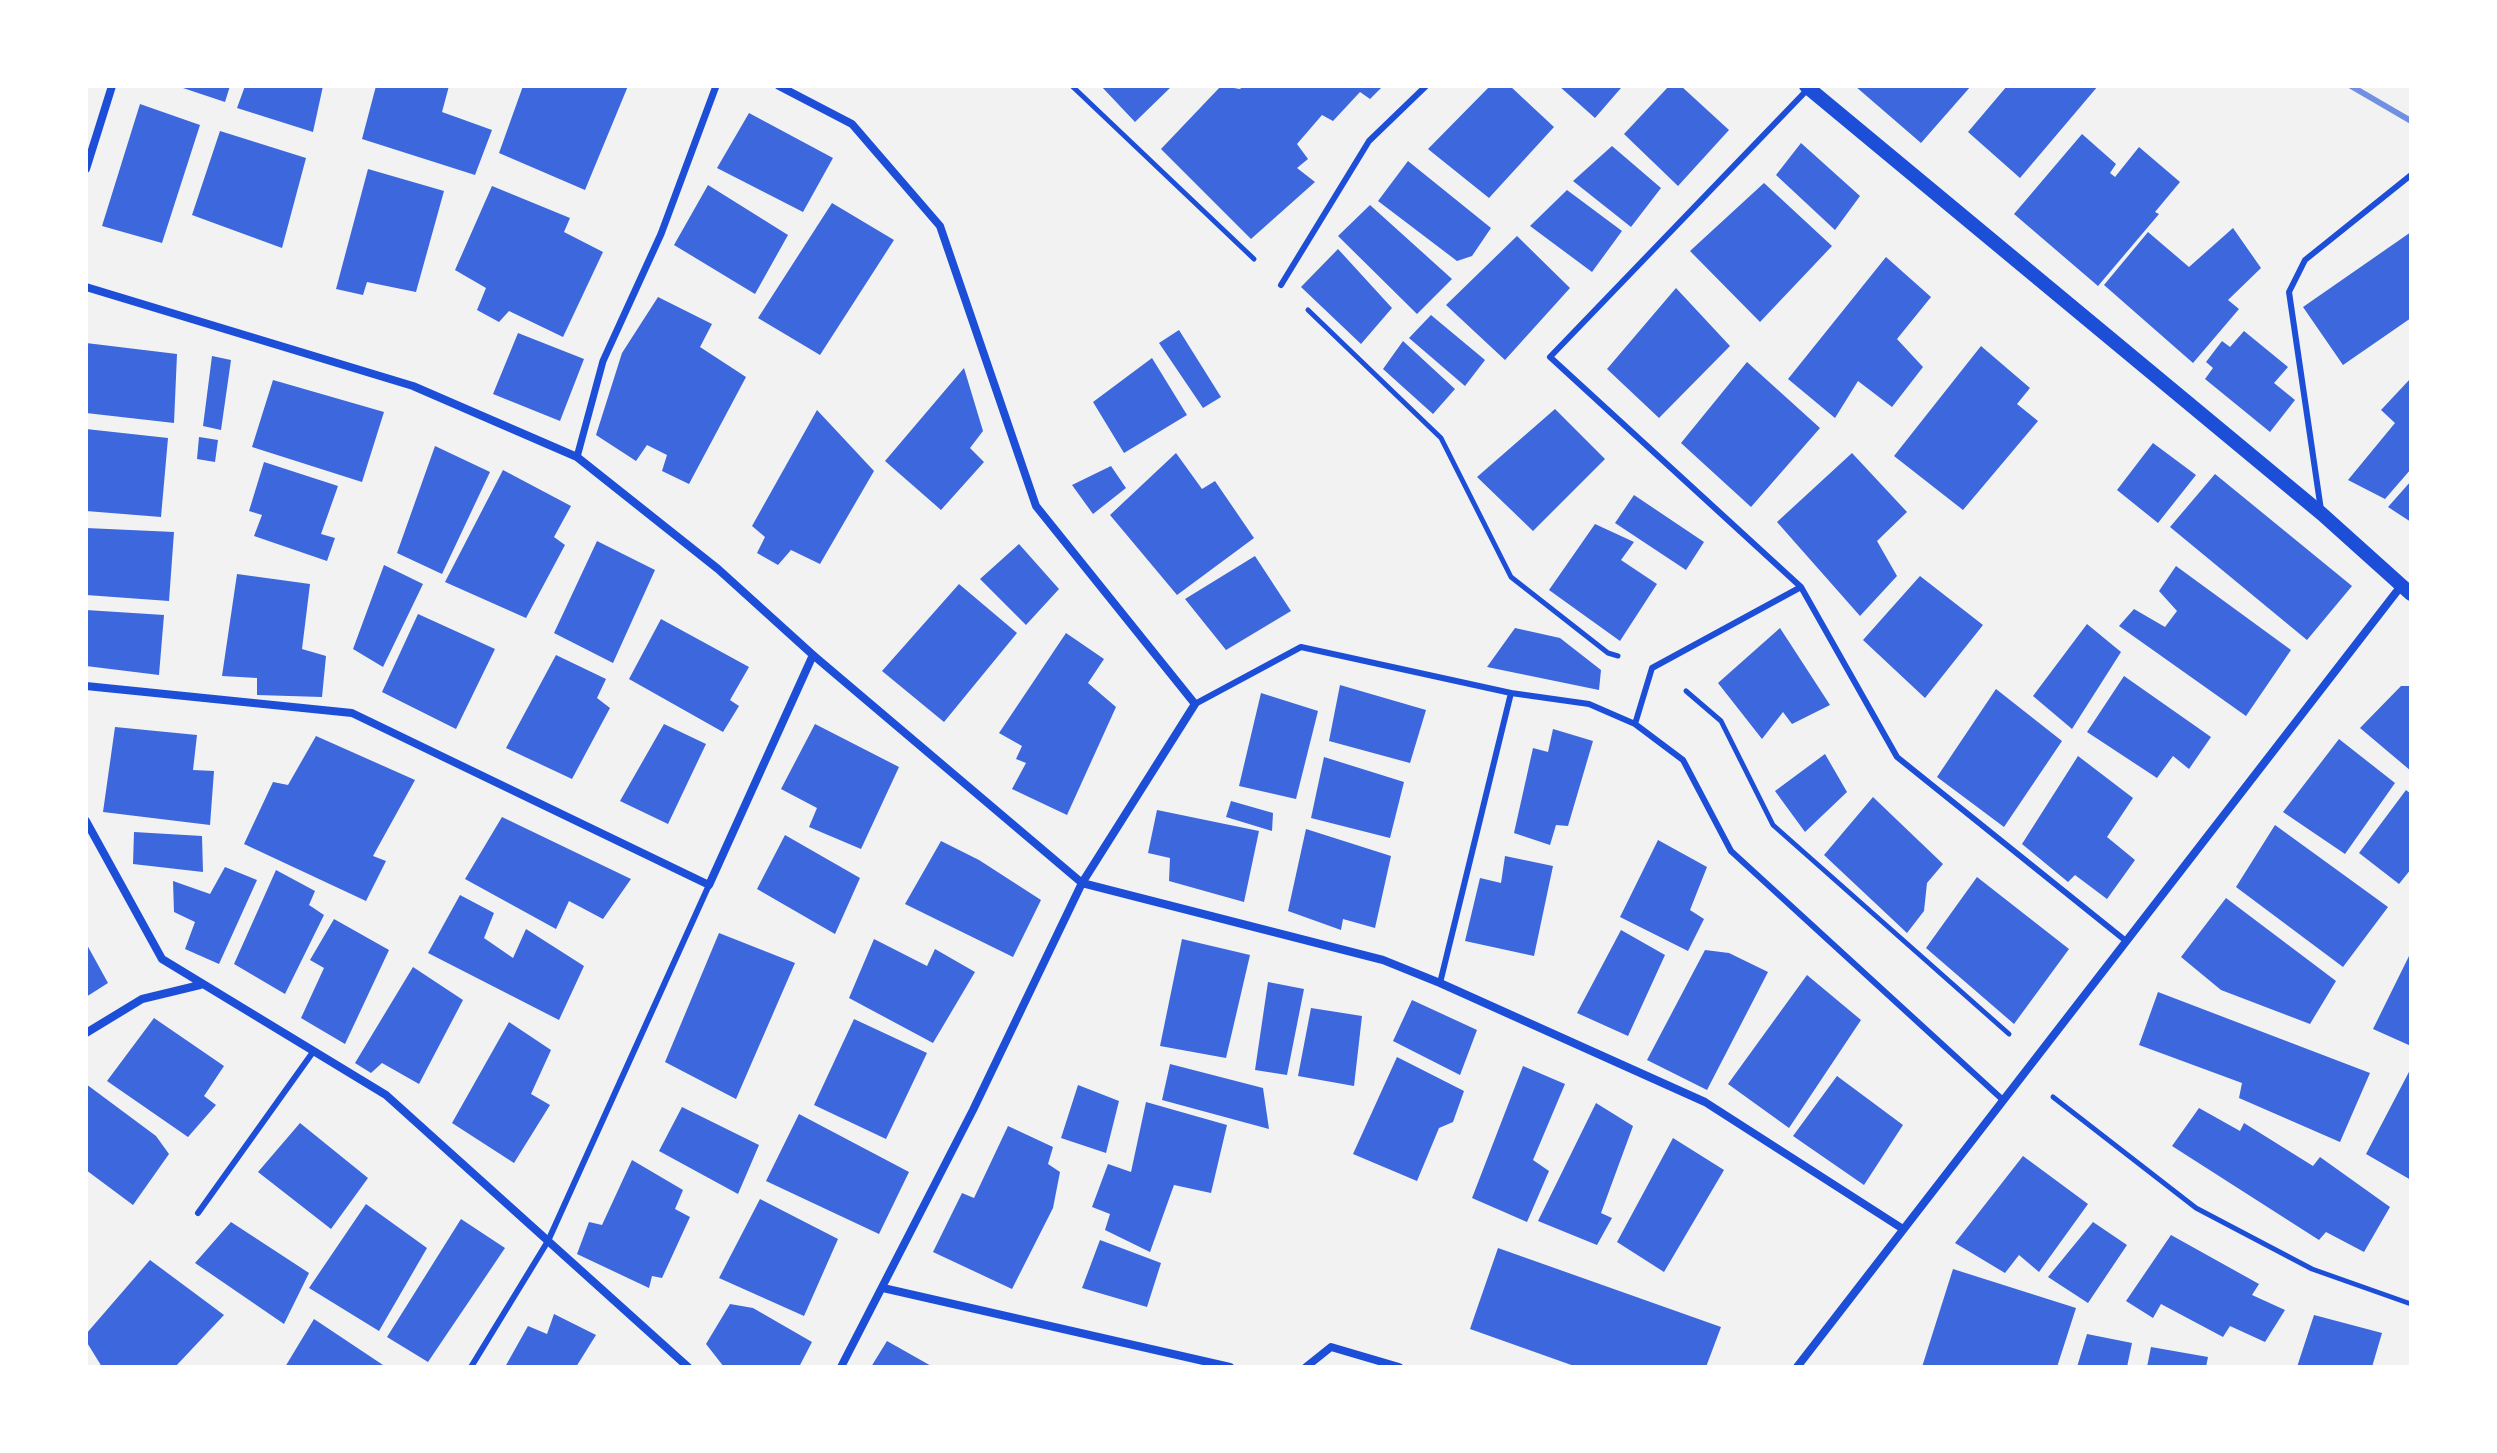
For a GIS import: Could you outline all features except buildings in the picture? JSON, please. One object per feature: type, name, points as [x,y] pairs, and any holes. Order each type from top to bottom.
[{"type":"street","points":[[86,169],[112,86]]},
{"type":"street","points":[[577,457],[603,361],[661,234],[716,86]]},
{"type":"street","points":[[779,86],[852,124],[940,226],[1036,506],[1195,704],[1082,883],[841,1367]]},
{"type":"street","points":[[1797,1367],[2126,941],[2406,590],[2322,514],[1807,87]]},
{"type":"street","points":[[86,287],[413,386],[577,457],[718,569],[813,655],[1082,883],[1383,960],[1440,983],[1705,1102],[1903,1229]]},
{"type":"street","points":[[86,686],[352,713],[709,885],[813,655]]},
{"type":"street","points":[[86,821],[162,959],[200,985],[386,1095],[688,1367]]},
{"type":"street","points":[[86,1033],[142,999],[200,985]]},
{"type":"street","points":[[883,1288],[1230,1367]]},
{"type":"street","points":[[1306,1367],[1331,1347],[1399,1367]]},
{"type":"lane","points":[[1281,285],[1369,141],[1426,86]]},
{"type":"lane","points":[[1807,87],[1550,357],[1801,587],[1897,757],[2126,941]]},
{"type":"lane","points":[[2322,514],[2289,292],[2305,260],[2411,175]]},
{"type":"lane","points":[[1635,724],[1652,668],[1801,587]]},
{"type":"lane","points":[[1195,704],[1301,647],[1511,693],[1589,704],[1635,724],[1683,760],[1731,851],[2003,1100]]},
{"type":"lane","points":[[1440,983],[1511,693]]},
{"type":"lane","points":[[471,1367],[548,1241],[709,885]]},
{"type":"lane","points":[[198,1213],[313,1052]]},
{"type":"path","points":[[1072,86],[1441,438],[1511,577],[1608,653],[1663,672],[1721,721],[1773,825],[2036,1058]]},
{"type":"path","points":[[2024,1074],[2196,1208],[2312,1269],[2411,1304]]},
{"type":"railway","points":[[2351,86],[2411,121]]}]
